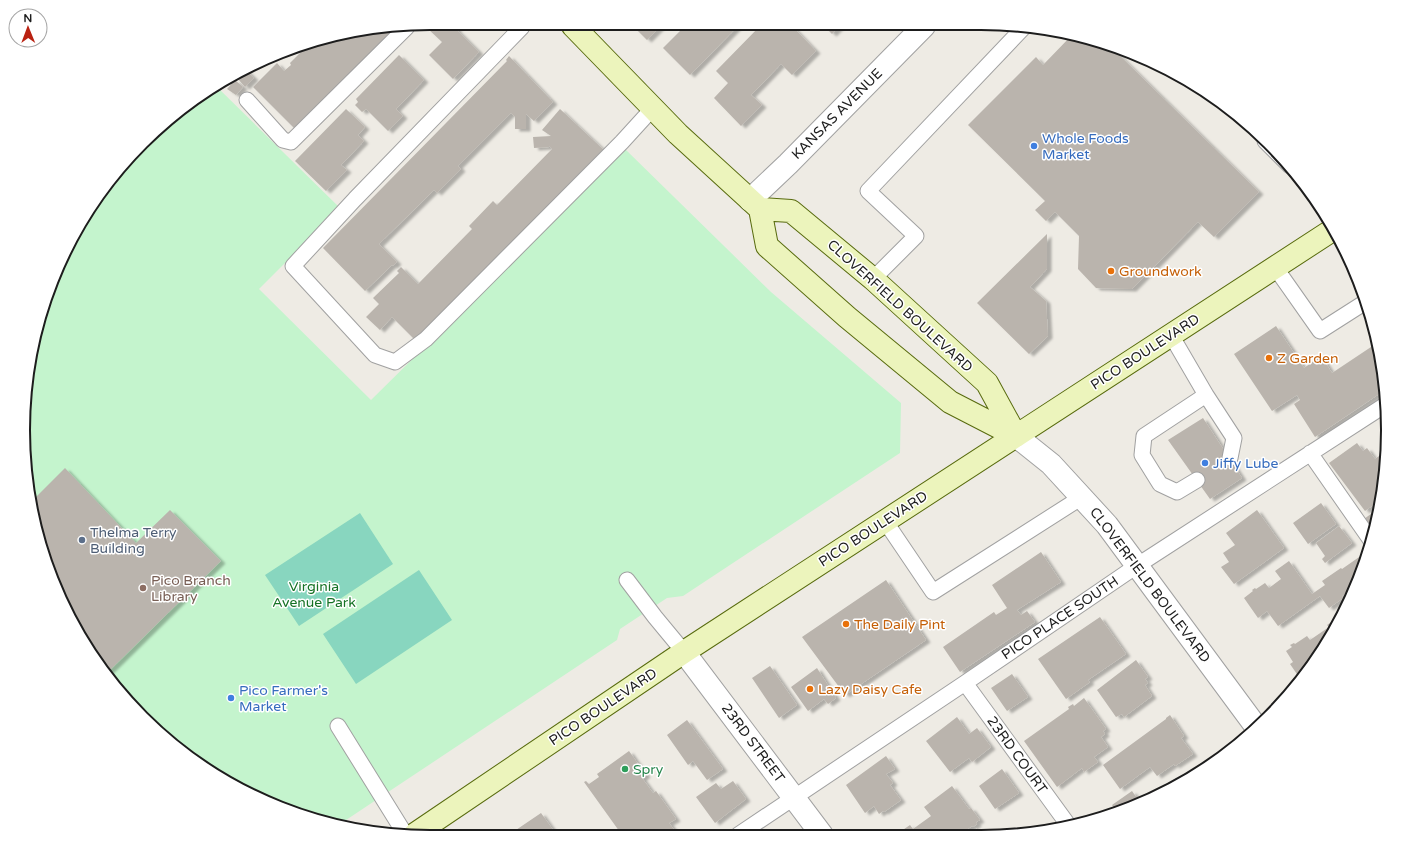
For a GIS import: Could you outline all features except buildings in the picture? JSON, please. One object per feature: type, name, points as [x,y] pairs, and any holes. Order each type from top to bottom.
[{"type":"main road","points":[[577,30],[678,134],[755,204]]},
{"type":"main road","name":"CLOVERFIELD BOULEVARD","points":[[755,204],[791,211],[873,279],[987,384],[1016,436],[950,402],[853,322],[796,272],[767,246],[755,204]]},
{"type":"main road","name":"PICO BOULEVARD","points":[[421,830],[684,652],[1328,233]]},
{"type":"street","name":"KANSAS AVENUE","points":[[755,204],[788,164],[920,30]]},
{"type":"street","name":"CLOVERFIELD BOULEVARD","points":[[1016,436],[1051,464],[1108,525],[1253,723]]},
{"type":"street","name":"23RD STREET","points":[[684,652],[818,830]]},
{"type":"lane","points":[[518,30],[360,194],[293,266],[375,355],[395,362],[426,339],[622,142],[653,108]]},
{"type":"lane","points":[[246,100],[284,140],[292,142],[402,31]]},
{"type":"lane","points":[[873,279],[916,236],[868,191],[1019,32]]},
{"type":"lane","points":[[1275,268],[1320,331],[1361,305]]},
{"type":"lane","points":[[1171,335],[1206,395],[1234,438],[1230,458]]},
{"type":"lane","points":[[1197,480],[1177,492],[1160,484],[1142,455],[1144,436],[1206,395]]},
{"type":"lane","name":"PICO PLACE SOUTH","points":[[746,830],[1138,565],[1380,408]]},
{"type":"lane","points":[[1310,453],[1367,535]]},
{"type":"lane","points":[[885,521],[932,592],[1082,497]]},
{"type":"lane","points":[[628,580],[655,617],[684,652]]},
{"type":"lane","name":"23RD COURT","points":[[965,683],[1065,821]]},
{"type":"lane","points":[[338,726],[402,829]]},
{"type":"green space","name":"Virginia Avenue Park","points":[[220,90],[340,208],[259,289],[371,400],[625,149],[771,292],[901,403],[900,453],[683,596],[667,598],[620,629],[617,640],[345,820],[301,809],[277,800],[230,776],[208,763],[166,731],[129,694],[97,652],[84,630],[71,607],[51,559],[33,482],[30,430],[31,404],[33,378],[44,326],[51,301],[71,253],[97,208],[113,186],[129,166],[166,129],[208,97]]},
{"type":"green space","points":[[360,513],[393,564],[299,626],[265,575]]},
{"type":"green space","points":[[419,570],[452,620],[356,684],[323,634]]},
{"type":"place","name":"Whole Foods Market","points":[[1034,146]]},
{"type":"place","name":"Groundwork","points":[[1111,271]]},
{"type":"place","name":"Z Garden","points":[[1269,358]]},
{"type":"place","name":"Jiffy Lube","points":[[1205,463]]},
{"type":"place","name":"Thelma Terry Building","points":[[82,540]]},
{"type":"place","name":"Pico Branch Library","points":[[143,588]]},
{"type":"place","name":"The Daily Pint","points":[[846,624]]},
{"type":"place","name":"Lazy Daisy Cafe","points":[[810,689]]},
{"type":"place","name":"Pico Farmer's Market","points":[[231,698]]},
{"type":"place","name":"Spry","points":[[625,769]]}]
